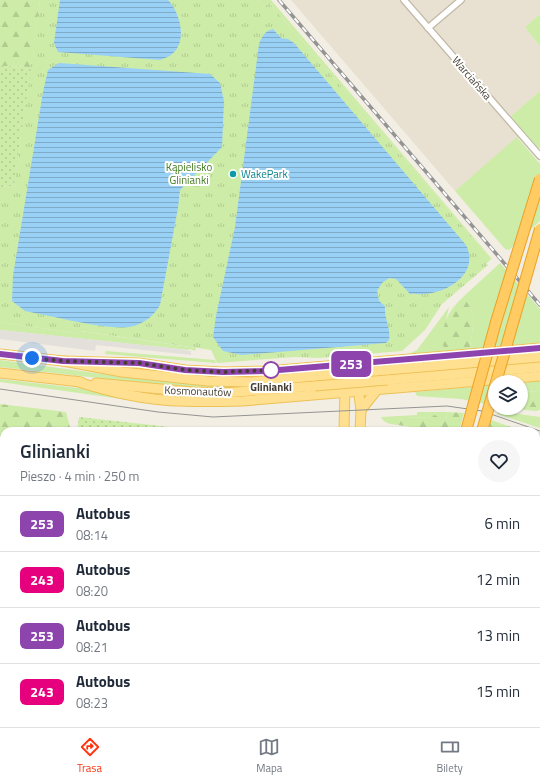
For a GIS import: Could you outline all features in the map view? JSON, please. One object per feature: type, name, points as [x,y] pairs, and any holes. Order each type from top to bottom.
[{"type":"highway","points":[[467,427],[494,329],[540,180]]},
{"type":"highway","points":[[483,427],[540,229]]},
{"type":"main road","points":[[63,361],[139,363],[185,370],[223,372],[267,371],[540,348]]},
{"type":"main road","name":"Kosmonautów","points":[[0,354],[63,361],[109,370],[207,381],[252,382],[540,357]]},
{"type":"main road","points":[[351,364],[357,379],[359,392],[361,410],[360,427]]},
{"type":"main road","points":[[344,427],[345,380],[351,364]]},
{"type":"main road","name":"Kosmonautów","points":[[0,373],[194,392],[223,393],[540,367]]},
{"type":"main road","points":[[74,381],[129,395],[200,402],[243,401],[540,376]]},
{"type":"main road","points":[[361,410],[376,390]]},
{"type":"street","name":"Warciańska","points":[[404,0],[540,156]]},
{"type":"street","points":[[428,28],[461,0]]},
{"type":"shaded area","points":[[291,0],[540,0],[540,14],[525,27],[540,47],[540,91],[510,117],[524,133],[455,191]]},
{"type":"shaded area","points":[[0,330],[172,348],[191,351],[191,355],[96,345],[95,351],[0,339]]},
{"type":"green space","points":[[0,0],[40,0],[31,67],[0,66]]},
{"type":"green space","name":"Kąpielisko Glinianki","points":[[40,0],[258,0],[264,7],[269,3],[491,259],[486,264],[488,265],[442,304],[425,330],[402,351],[319,358],[294,357],[217,363],[211,350],[81,331],[80,334],[0,322],[0,187],[14,186]]},
{"type":"green space","points":[[258,0],[271,0],[492,259],[269,3],[264,7]]},
{"type":"green space","points":[[540,14],[540,47],[525,27]]},
{"type":"green space","points":[[0,66],[31,67],[14,186],[0,187]]},
{"type":"green space","points":[[540,91],[540,147],[539,150],[510,117]]},
{"type":"green space","points":[[517,137],[540,164],[540,221],[509,250],[505,249],[455,191]]},
{"type":"green space","points":[[500,263],[540,309],[540,343],[470,349],[473,316],[463,297]]},
{"type":"green space","points":[[463,297],[473,316],[470,349],[444,352],[443,335],[448,315]]},
{"type":"green space","points":[[449,307],[445,324],[444,352],[407,355],[417,350]]},
{"type":"green space","points":[[0,322],[80,334],[80,331],[196,348],[195,351],[190,349],[0,330]]},
{"type":"green space","points":[[106,351],[215,360],[216,363],[105,354]]},
{"type":"green space","points":[[0,360],[110,375],[204,385],[258,386],[315,383],[220,389],[178,387],[0,367]]},
{"type":"green space","points":[[0,379],[87,389],[129,398],[129,400],[0,382]]},
{"type":"green space","points":[[540,381],[540,391],[528,392],[528,382]]},
{"type":"green space","points":[[488,386],[488,405],[461,399],[417,396],[415,392]]},
{"type":"green space","points":[[540,391],[540,410],[528,410],[528,392]]},
{"type":"green space","points":[[0,404],[66,412],[70,427],[0,427]]},
{"type":"green space","points":[[417,412],[448,412],[446,419],[434,416],[432,418],[402,417],[398,425],[390,424],[381,417],[417,415]]},
{"type":"green space","points":[[448,412],[464,413],[460,427],[411,427],[398,425],[402,417],[431,418],[434,415],[446,419]]},
{"type":"green space","points":[[500,415],[526,415],[540,417],[540,427]]},
{"type":"green space","points":[[79,417],[170,427],[78,427]]},
{"type":"green space","points":[[491,420],[511,427],[489,427]]},
{"type":"water","points":[[60,0],[168,0],[179,19],[181,35],[180,42],[177,49],[172,54],[160,60],[58,52],[54,43]]},
{"type":"water","points":[[273,29],[281,38],[288,39],[294,43],[466,245],[469,255],[469,264],[465,273],[459,280],[442,290],[433,293],[410,294],[396,279],[389,278],[382,283],[377,291],[379,301],[385,306],[389,336],[389,340],[386,343],[242,355],[223,351],[213,337],[235,227],[259,44],[264,34]]},
{"type":"water","points":[[59,63],[210,74],[220,83],[224,101],[222,147],[180,190],[160,305],[150,317],[137,325],[115,327],[83,323],[25,311],[12,301],[13,276],[43,92],[48,70]]},
{"type":"tram line","points":[[0,389],[158,412],[213,417],[447,406],[482,411],[528,427]]},
{"type":"railway","points":[[279,0],[540,305]]},
{"type":"bus line","name":"253","points":[[0,354],[63,361],[82,360],[139,363],[185,370],[223,372],[267,371],[540,348]]},
{"type":"place","name":"WakePark","points":[[233,174]]},
{"type":"place","name":"Glinianki","points":[[271,370]]},
{"type":"route","points":[[32,358],[63,361],[82,360],[139,363],[185,370],[223,372],[271,370]]}]
